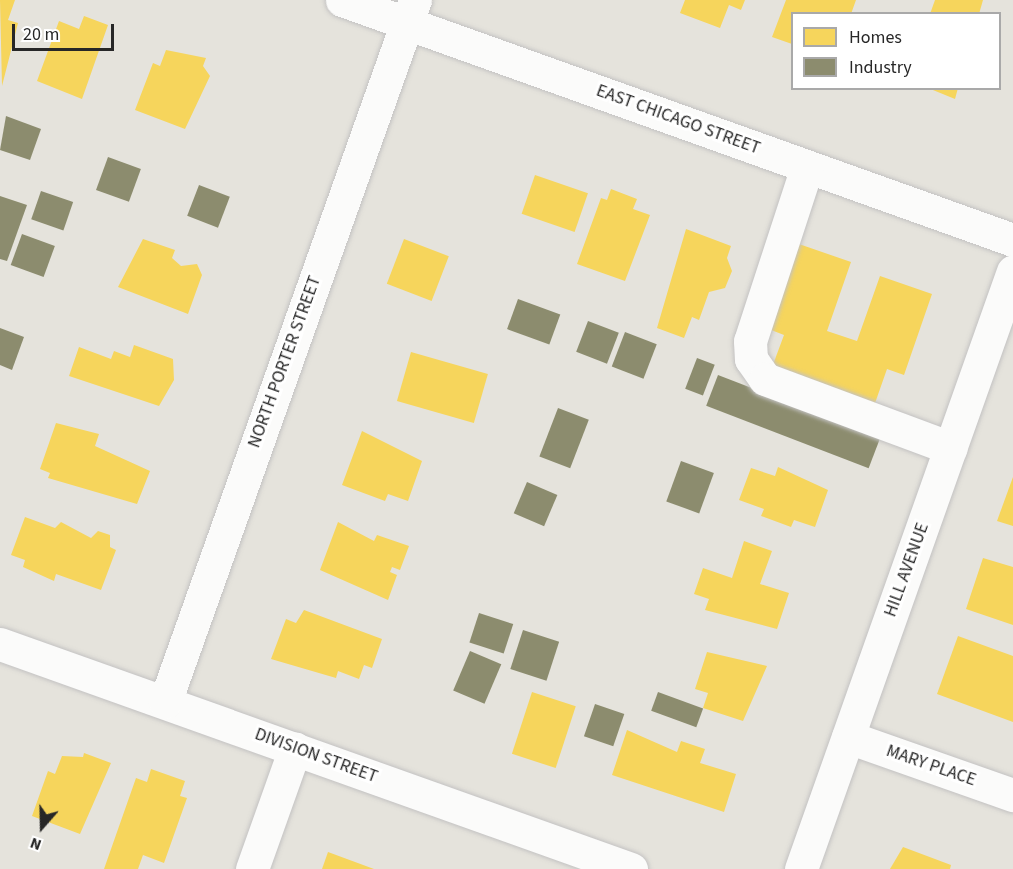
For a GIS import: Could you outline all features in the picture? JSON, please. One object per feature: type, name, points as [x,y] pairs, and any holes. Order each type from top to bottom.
[{"type":"street","name":"EAST CHICAGO STREET","points":[[342,0],[411,11],[807,167],[1013,240]]},
{"type":"street","name":"NORTH PORTER STREET","points":[[165,702],[411,11]]},
{"type":"street","points":[[807,167],[750,341],[751,359],[765,379],[951,448]]},
{"type":"street","name":"HILL AVENUE","points":[[801,869],[1013,271]]},
{"type":"street","name":"DIVISION STREET","points":[[0,644],[631,869]]},
{"type":"street","name":"MARY PLACE","points":[[848,737],[1013,795]]},
{"type":"street","points":[[252,869],[295,748]]},
{"type":"building: Homes","points":[[0,0],[15,0],[8,20],[18,23],[2,86]]},
{"type":"building: Homes","points":[[685,0],[745,0],[741,10],[729,5],[720,28],[680,13]]},
{"type":"building: Homes","points":[[786,0],[856,0],[852,12],[791,12],[791,44],[772,37]]},
{"type":"building: Homes","points":[[935,0],[983,0],[980,12],[931,12]]},
{"type":"building: Homes","points":[[84,16],[108,25],[82,99],[37,81],[59,21],[79,29]]},
{"type":"building: Homes","points":[[166,50],[206,58],[203,66],[210,76],[185,129],[135,110],[153,63],[160,66]]},
{"type":"building: Homes","points":[[933,90],[957,90],[955,99]]},
{"type":"building: Homes","points":[[535,175],[588,193],[575,232],[522,214]]},
{"type":"building: Homes","points":[[611,189],[637,199],[633,209],[650,215],[625,281],[577,264],[601,198],[607,200]]},
{"type":"building: Homes","points":[[686,229],[731,246],[727,258],[732,271],[725,288],[709,292],[699,320],[692,317],[684,338],[657,328]]},
{"type":"building: Homes","points":[[143,239],[175,250],[172,258],[181,266],[197,264],[202,275],[188,314],[118,287]]},
{"type":"building: Homes","points":[[404,239],[449,256],[432,301],[387,284]]},
{"type":"building: Homes","points":[[796,243],[851,262],[827,331],[857,341],[880,276],[932,294],[904,375],[887,369],[874,406],[771,370],[784,335],[766,328]]},
{"type":"building: Homes","points":[[134,345],[173,359],[174,380],[159,406],[69,376],[79,347],[111,359],[114,351],[130,357]]},
{"type":"building: Homes","points":[[411,352],[488,374],[474,423],[397,401]]},
{"type":"building: Homes","points":[[56,423],[99,434],[95,446],[150,471],[137,504],[48,478],[50,473],[40,469]]},
{"type":"building: Homes","points":[[362,431],[422,461],[408,501],[388,494],[385,501],[342,485]]},
{"type":"building: Homes","points":[[778,467],[828,490],[815,527],[794,520],[791,527],[761,516],[764,509],[739,500],[751,468],[775,476]]},
{"type":"building: Homes","points":[[1013,477],[1013,526],[997,521]]},
{"type":"building: Homes","points":[[25,517],[55,528],[61,522],[91,538],[98,531],[110,535],[110,547],[116,550],[101,590],[56,574],[54,581],[23,567],[25,560],[11,555]]},
{"type":"building: Homes","points":[[338,522],[374,541],[377,535],[409,546],[400,570],[392,567],[390,572],[397,575],[388,600],[320,570]]},
{"type":"building: Homes","points":[[744,541],[772,551],[760,584],[789,593],[777,629],[705,610],[709,599],[694,594],[703,568],[732,578]]},
{"type":"building: Homes","points":[[983,558],[1013,567],[1013,625],[966,609]]},
{"type":"building: Homes","points":[[304,610],[382,639],[372,668],[364,665],[359,679],[338,671],[336,678],[271,659],[286,619],[296,623]]},
{"type":"building: Homes","points":[[958,636],[1013,656],[1013,722],[937,694]]},
{"type":"building: Homes","points":[[707,652],[767,666],[743,721],[703,708],[708,693],[695,689]]},
{"type":"building: Homes","points":[[532,692],[576,706],[556,768],[512,754]]},
{"type":"building: Homes","points":[[627,730],[677,752],[681,741],[705,749],[700,763],[736,774],[724,812],[612,775]]},
{"type":"building: Homes","points":[[84,753],[111,763],[80,834],[32,816],[48,771],[55,774],[62,756],[83,757]]},
{"type":"building: Homes","points":[[151,769],[185,781],[180,796],[187,798],[164,863],[143,855],[138,869],[104,869],[136,778],[147,782]]},
{"type":"building: Homes","points":[[903,847],[951,865],[950,869],[890,869]]},
{"type":"building: Homes","points":[[328,852],[374,869],[322,869]]},
{"type":"building: Industry","points":[[6,116],[41,129],[30,160],[0,150]]},
{"type":"building: Industry","points":[[108,157],[141,169],[129,202],[96,190]]},
{"type":"building: Industry","points":[[199,185],[230,197],[218,228],[187,216]]},
{"type":"building: Industry","points":[[41,191],[73,202],[63,230],[31,219]]},
{"type":"building: Industry","points":[[0,196],[27,205],[7,261],[0,259]]},
{"type":"building: Industry","points":[[22,234],[55,246],[44,277],[11,265]]},
{"type":"building: Industry","points":[[518,299],[560,314],[549,344],[507,329]]},
{"type":"building: Industry","points":[[588,321],[619,333],[607,364],[576,352]]},
{"type":"building: Industry","points":[[0,328],[24,337],[12,370],[0,365]]},
{"type":"building: Industry","points":[[625,332],[657,344],[643,379],[612,367]]},
{"type":"building: Industry","points":[[697,358],[715,365],[703,396],[685,389]]},
{"type":"building: Industry","points":[[718,375],[880,437],[869,468],[706,406]]},
{"type":"building: Industry","points":[[558,408],[589,420],[570,468],[539,457]]},
{"type":"building: Industry","points":[[681,461],[714,473],[699,513],[666,501]]},
{"type":"building: Industry","points":[[527,482],[557,495],[544,526],[514,513]]},
{"type":"building: Industry","points":[[479,613],[513,624],[504,654],[469,642]]},
{"type":"building: Industry","points":[[523,630],[559,642],[546,681],[510,669]]},
{"type":"building: Industry","points":[[470,651],[501,664],[484,704],[453,691]]},
{"type":"building: Industry","points":[[658,692],[703,708],[696,727],[651,711]]},
{"type":"building: Industry","points":[[595,704],[624,714],[613,746],[584,736]]}]
